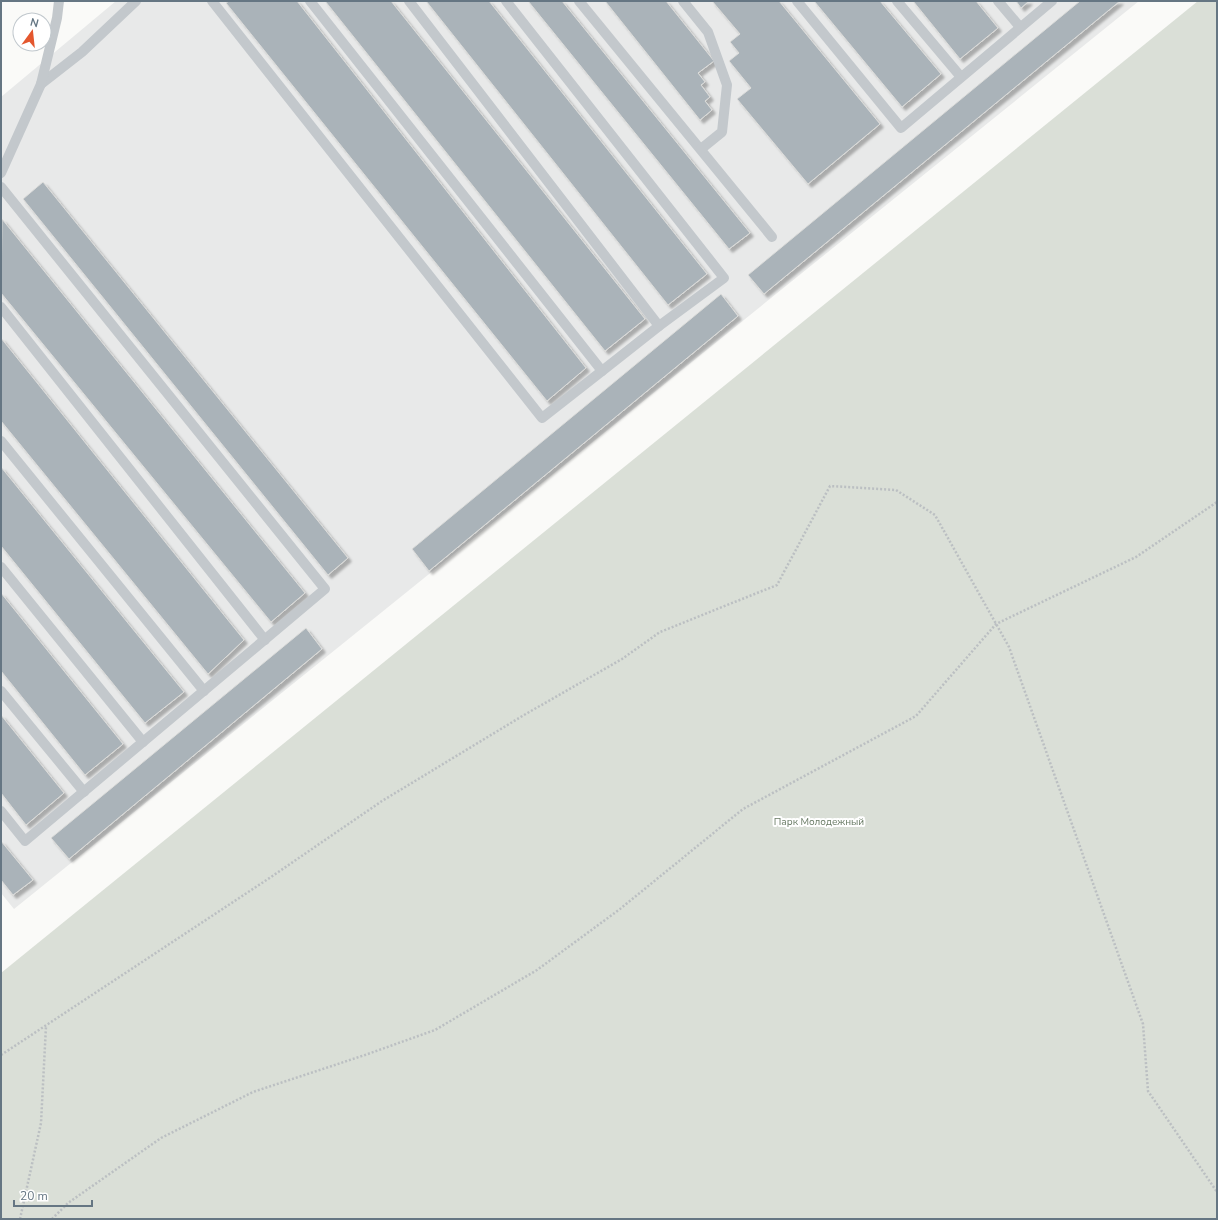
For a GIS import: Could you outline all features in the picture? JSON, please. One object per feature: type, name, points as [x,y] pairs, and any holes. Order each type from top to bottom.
[{"type":"lane","points":[[1,173],[41,84],[57,18],[59,1]]},
{"type":"lane","points":[[41,84],[82,52],[136,1]]},
{"type":"lane","points":[[212,1],[542,418],[659,326],[724,278],[506,1]]},
{"type":"lane","points":[[310,1],[602,371]]},
{"type":"lane","points":[[408,1],[659,326]]},
{"type":"lane","points":[[579,1],[772,237]]},
{"type":"lane","points":[[683,1],[708,32],[727,85],[722,132],[701,150]]},
{"type":"lane","points":[[797,1],[901,128],[1052,1]]},
{"type":"lane","points":[[897,1],[961,77]]},
{"type":"lane","points":[[998,1],[1020,27]]},
{"type":"lane","points":[[1,187],[325,589],[25,841],[1,811]]},
{"type":"lane","points":[[1,307],[265,640]]},
{"type":"lane","points":[[1,441],[204,691]]},
{"type":"lane","points":[[1,567],[143,742]]},
{"type":"lane","points":[[1,691],[84,792]]},
{"type":"path","points":[[1,1055],[278,872],[382,801],[524,715],[622,659],[660,632],[777,585],[830,486],[896,490],[935,515],[1009,648],[1143,1024],[1148,1091],[1217,1192]]},
{"type":"path","points":[[52,1219],[68,1203],[161,1138],[253,1092],[435,1030],[537,970],[620,909],[743,809],[916,716],[996,624],[1136,557],[1217,502]]},
{"type":"path","points":[[20,1219],[41,1123],[46,1025]]},
{"type":"shaded area","points":[[116,1],[1139,1],[14,909],[1,893],[1,97]]},
{"type":"green space","name":"Парк Молодежный","points":[[1198,1],[1217,1],[1217,1219],[1,1219],[1,973]]},
{"type":"building","points":[[229,1],[297,1],[586,368],[547,401],[226,3]]},
{"type":"building","points":[[325,1],[391,1],[645,319],[605,351]]},
{"type":"building","points":[[426,1],[489,1],[707,274],[668,305]]},
{"type":"building","points":[[528,1],[562,1],[750,233],[729,249]]},
{"type":"building","points":[[605,1],[666,1],[714,61],[698,73],[705,82],[701,85],[710,97],[705,101],[712,110],[700,120]]},
{"type":"building","points":[[712,1],[779,1],[880,124],[808,184],[737,99],[751,88],[729,61],[739,53],[730,42],[740,34]]},
{"type":"building","points":[[814,1],[880,1],[941,74],[902,107]]},
{"type":"building","points":[[913,1],[976,1],[998,28],[960,59]]},
{"type":"building","points":[[1016,1],[1029,1],[1021,8]]},
{"type":"building","points":[[1080,1],[1120,1],[764,294],[748,275]]},
{"type":"building","points":[[43,182],[348,558],[328,575],[23,199]]},
{"type":"building","points":[[2,219],[305,593],[271,622],[1,293]]},
{"type":"building","points":[[721,294],[738,316],[429,571],[412,549]]},
{"type":"building","points":[[1,338],[244,640],[208,674],[1,421]]},
{"type":"building","points":[[1,467],[184,692],[145,723],[1,546]]},
{"type":"building","points":[[1,593],[123,744],[85,775],[1,671]]},
{"type":"building","points":[[306,628],[322,649],[69,859],[51,838]]},
{"type":"building","points":[[1,715],[64,793],[26,825],[1,793]]},
{"type":"building","points":[[1,841],[33,880],[13,895],[1,880]]}]
